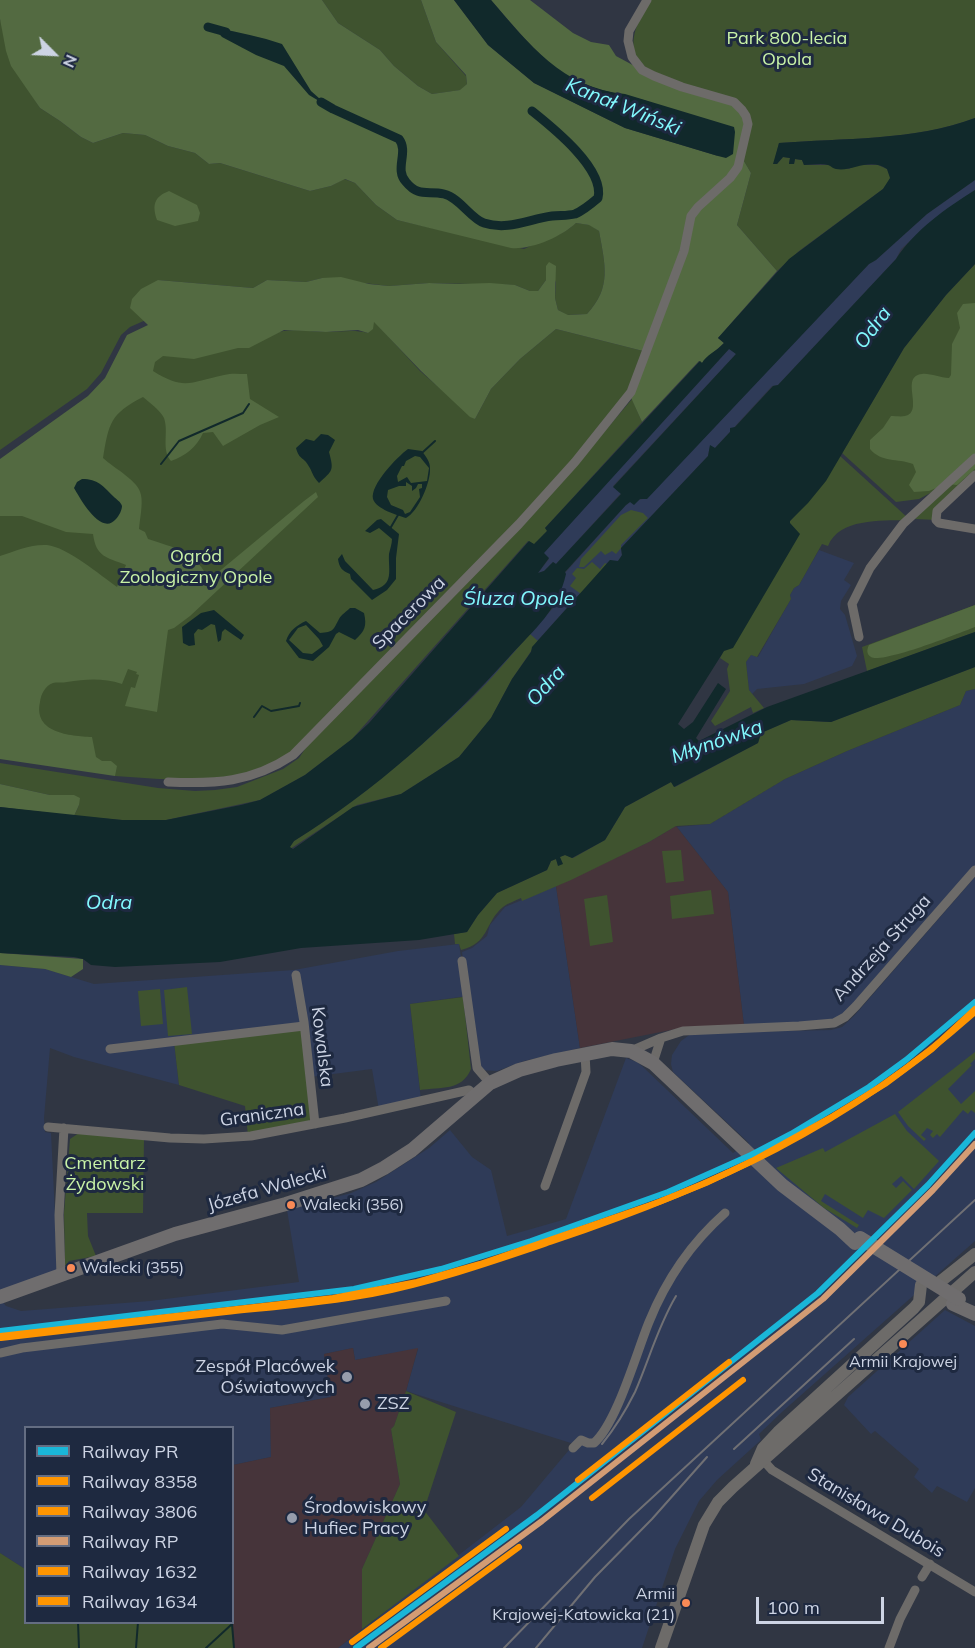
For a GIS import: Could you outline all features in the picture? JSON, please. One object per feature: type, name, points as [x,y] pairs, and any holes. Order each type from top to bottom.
[{"type":"main road","name":"Andrzeja Struga","points":[[519,1070],[612,1049],[631,1051]]},
{"type":"main road","points":[[631,1051],[652,1063],[803,1203],[921,1285],[975,1313]]},
{"type":"main road","name":"Józefa Walecki","points":[[0,1297],[176,1234],[286,1204],[361,1180],[412,1150],[490,1083],[519,1070]]},
{"type":"main road","points":[[857,1240],[936,1285],[956,1302]]},
{"type":"street","name":"Spacerowa","points":[[168,782],[215,783],[241,779],[259,774],[292,755],[519,524],[575,462],[631,392],[681,262],[691,216],[730,178],[738,167],[748,124],[746,116],[734,102],[682,87],[642,70],[632,57],[628,30],[647,0]]},
{"type":"street","points":[[859,637],[852,604],[870,568],[903,524],[975,458]]},
{"type":"street","points":[[975,475],[937,511],[936,520],[939,523],[975,530]]},
{"type":"street","name":"Andrzeja Struga","points":[[631,1051],[683,1031],[799,1026],[834,1023],[840,1020],[856,1006],[975,870]]},
{"type":"street","points":[[462,961],[477,1068],[490,1083]]},
{"type":"street","name":"Kowalska","points":[[296,975],[315,1124]]},
{"type":"street","points":[[110,1049],[304,1026]]},
{"type":"street","points":[[652,1063],[661,1038]]},
{"type":"street","points":[[545,1186],[586,1072],[585,1054]]},
{"type":"street","name":"Graniczna","points":[[48,1127],[170,1138],[204,1139],[252,1136],[469,1090],[475,1095]]},
{"type":"street","points":[[445,1095],[455,1114]]},
{"type":"street","points":[[61,1275],[59,1215],[64,1128]]},
{"type":"street","points":[[573,1448],[581,1440],[594,1443],[601,1435],[614,1413],[649,1322],[670,1279],[699,1238],[724,1213]]},
{"type":"street","points":[[936,1285],[975,1254]]},
{"type":"street","points":[[661,1648],[695,1548],[711,1513],[733,1487],[975,1272]]},
{"type":"street","points":[[759,1464],[763,1448],[778,1432],[914,1308],[919,1302],[921,1285]]},
{"type":"street","points":[[0,1353],[22,1348],[222,1324],[282,1330],[446,1301]]},
{"type":"street","name":"Stanisława Dubois","points":[[759,1464],[975,1592]]},
{"type":"street","points":[[922,1577],[930,1564]]},
{"type":"street","points":[[889,1648],[900,1619],[915,1590]]},
{"type":"shaded area","points":[[975,180],[975,190],[938,216],[901,249],[896,259],[778,385],[772,386],[715,448],[710,446],[708,456],[621,548],[622,556],[617,562],[610,560],[532,647],[357,805],[341,810],[472,698],[553,608],[565,573],[625,506],[630,502],[647,498],[869,264],[927,214]]},
{"type":"shaded area","points":[[730,348],[736,354],[613,486],[621,493],[556,564],[553,562],[544,571],[538,573],[549,559],[543,553]]},
{"type":"shaded area","points":[[819,550],[854,563],[844,580],[851,585],[841,601],[840,609],[845,615],[857,656],[852,666],[804,684],[757,689],[752,694],[749,690],[746,662],[751,655],[758,657],[791,599],[790,595],[799,585]]},
{"type":"shaded area","points":[[975,689],[975,866],[845,1015],[836,1020],[744,1026],[728,892],[677,827],[710,824],[785,779],[960,705],[966,691]]},
{"type":"shaded area","points":[[676,826],[728,892],[744,1026],[686,1027],[580,1048],[556,886],[649,842]]},
{"type":"shaded area","points":[[975,877],[975,1241],[782,1412],[759,1434],[761,1440],[717,1480],[699,1501],[675,1549],[642,1648],[338,1648],[521,1507],[574,1444],[406,1391],[418,1349],[355,1360],[353,1348],[324,1354],[331,1397],[270,1408],[271,1457],[234,1465],[234,1426],[24,1426],[24,1568],[0,1553],[0,1299],[6,1306],[21,1311],[150,1301],[299,1282],[287,1210],[351,1193],[376,1182],[429,1148],[450,1130],[472,1157],[491,1170],[507,1236],[566,1219],[626,1058],[642,1066],[733,1153],[749,1143],[673,1072],[672,1055],[681,1041],[692,1033],[831,1030],[842,1027]]},
{"type":"shaded area","points":[[556,886],[580,1048],[524,1061],[497,1071],[480,1070],[462,952],[472,948],[487,936],[490,925],[505,907]]},
{"type":"shaded area","points":[[459,944],[467,996],[410,1004],[421,1100],[379,1110],[372,1069],[310,1077],[174,1042],[179,1085],[74,1057],[50,1048],[44,1118],[45,1132],[51,1133],[58,1276],[0,1297],[0,965],[45,969],[94,984],[294,970],[398,951]]},
{"type":"shaded area","points":[[945,1310],[975,1326],[975,1488],[967,1502],[937,1486],[932,1493],[914,1477],[919,1469],[875,1431],[871,1434],[844,1405],[848,1397]]},
{"type":"shaded area","points":[[353,1348],[355,1360],[418,1348],[406,1391],[391,1429],[400,1484],[362,1569],[362,1629],[338,1648],[234,1648],[232,1624],[234,1624],[234,1465],[271,1457],[270,1408],[331,1397],[324,1354]]},
{"type":"green space","points":[[0,0],[322,0],[338,23],[380,50],[394,66],[418,86],[432,94],[460,90],[467,84],[466,75],[436,42],[421,0],[454,0],[488,45],[534,83],[625,128],[718,156],[668,110],[637,98],[586,85],[562,73],[533,48],[491,0],[530,0],[573,33],[591,42],[609,45],[616,56],[642,70],[734,102],[746,116],[741,156],[751,173],[737,225],[777,271],[718,338],[724,343],[702,363],[699,361],[642,422],[628,391],[643,351],[556,329],[520,359],[491,389],[475,419],[470,417],[421,371],[374,322],[373,329],[368,333],[358,330],[326,332],[284,330],[249,348],[238,348],[194,359],[163,356],[155,362],[153,371],[181,383],[229,374],[247,374],[250,399],[279,417],[223,446],[213,432],[203,433],[190,450],[171,461],[166,452],[164,418],[152,404],[143,397],[117,415],[107,436],[103,458],[131,480],[139,490],[142,503],[139,529],[145,532],[148,539],[189,555],[202,567],[207,576],[216,574],[316,492],[318,497],[190,616],[168,630],[157,712],[125,706],[131,687],[135,688],[139,675],[128,669],[122,684],[102,680],[81,680],[53,683],[44,691],[39,712],[42,720],[55,731],[92,737],[96,757],[102,761],[111,761],[117,766],[115,776],[0,759],[0,556],[35,546],[55,547],[83,562],[117,587],[126,565],[99,552],[93,534],[66,532],[22,516],[0,516],[0,459],[88,396],[105,378],[127,335],[148,325],[130,308],[132,299],[141,289],[158,280],[253,288],[267,280],[306,282],[341,277],[389,286],[429,283],[490,283],[515,285],[530,291],[538,291],[546,280],[546,266],[549,262],[556,266],[555,298],[558,310],[568,315],[587,314],[600,294],[605,275],[599,231],[589,225],[576,223],[545,241],[527,247],[511,248],[397,220],[376,205],[355,183],[345,179],[331,186],[310,191],[220,163],[209,164],[195,153],[168,146],[145,135],[123,133],[93,143],[40,108],[11,66],[0,19]]},
{"type":"green space","points":[[322,0],[421,0],[436,42],[466,76],[467,84],[461,90],[432,94],[418,86],[394,66],[380,50],[338,23]]},
{"type":"green space","name":"Park 800-lecia Opola","points":[[651,0],[975,0],[975,118],[928,131],[903,135],[779,143],[774,164],[777,164],[783,157],[790,158],[789,163],[794,164],[795,159],[802,160],[804,165],[829,165],[849,169],[856,165],[878,165],[887,169],[891,178],[883,189],[799,251],[777,271],[737,225],[751,173],[741,156],[748,124],[672,86],[638,61],[633,45],[634,37],[639,21]]},
{"type":"green space","points":[[0,19],[27,87],[40,108],[93,143],[123,133],[145,135],[168,146],[195,153],[209,164],[220,163],[310,191],[331,186],[344,179],[355,183],[376,205],[397,220],[524,249],[558,235],[576,223],[590,225],[599,231],[603,255],[605,275],[600,294],[587,314],[567,315],[558,310],[555,298],[556,282],[546,266],[546,280],[538,291],[530,291],[515,285],[429,283],[389,286],[322,278],[306,282],[267,280],[253,288],[158,280],[155,316],[130,327],[121,335],[101,373],[87,389],[0,450]]},
{"type":"green space","points":[[169,191],[197,205],[200,213],[198,221],[175,226],[157,220],[155,206],[157,199]]},
{"type":"green space","points":[[975,264],[975,475],[937,511],[936,520],[915,519],[936,490],[919,499],[896,502],[842,453],[904,348],[946,295]]},
{"type":"green space","points":[[975,303],[975,469],[957,485],[946,484],[929,491],[914,492],[909,485],[916,472],[913,464],[880,456],[870,449],[870,440],[883,428],[891,416],[911,413],[913,408],[912,381],[915,376],[925,374],[949,378],[952,344],[960,328],[957,313],[963,304]]},
{"type":"green space","name":"Ogród Zoologiczny Opole","points":[[374,321],[420,371],[475,419],[491,389],[520,359],[556,329],[643,351],[628,391],[573,460],[517,522],[306,740],[280,761],[226,780],[115,776],[115,774],[0,757],[0,465],[141,360],[286,331],[368,333]]},
{"type":"green space","points":[[632,399],[642,422],[545,528],[548,530],[534,545],[528,541],[352,739],[305,775],[260,800],[166,820],[122,820],[74,816],[79,805],[74,795],[50,795],[0,784],[0,763],[158,788],[195,791],[237,787],[283,769],[299,758],[309,743],[577,464]]},
{"type":"green space","points":[[840,456],[908,518],[906,520],[873,521],[851,526],[841,530],[828,546],[822,544],[799,585],[794,588],[790,595],[791,599],[757,657],[751,655],[746,662],[749,690],[764,708],[753,713],[751,707],[715,726],[711,721],[730,691],[727,669],[729,664],[720,658],[790,521],[817,490]]},
{"type":"green space","points":[[631,510],[643,513],[648,518],[621,545],[616,554],[612,551],[605,555],[601,551],[584,567],[579,567],[581,559],[621,515]]},
{"type":"green space","points":[[592,562],[600,569],[605,563],[607,564],[581,594],[570,586],[576,578],[572,574],[577,568],[584,569]]},
{"type":"green space","points":[[975,605],[975,632],[867,671],[862,647]]},
{"type":"green space","points":[[975,605],[975,627],[922,647],[890,656],[878,658],[868,654],[869,645]]},
{"type":"green space","points":[[530,634],[538,641],[512,679],[491,718],[459,757],[401,794],[357,805],[290,849],[294,841],[364,792],[430,738],[479,691]]},
{"type":"green space","points":[[975,667],[975,689],[966,691],[960,705],[785,779],[710,824],[676,826],[649,842],[571,880],[522,901],[521,898],[509,903],[492,919],[477,943],[461,950],[459,944],[455,944],[454,934],[467,932],[497,893],[547,870],[551,861],[556,859],[558,865],[559,857],[565,855],[573,858],[605,840],[625,807],[671,782],[675,787],[758,743],[761,733],[791,720],[831,722]]},
{"type":"green space","points":[[0,784],[50,795],[74,795],[80,798],[79,805],[74,816],[0,807]]},
{"type":"green space","points":[[681,850],[684,881],[666,883],[662,851]]},
{"type":"green space","points":[[711,890],[714,914],[672,919],[670,896]]},
{"type":"green space","points":[[607,895],[613,942],[590,946],[584,899]]},
{"type":"green space","points":[[0,953],[83,959],[83,969],[71,977],[45,969],[0,965]]},
{"type":"green space","points":[[187,987],[192,1034],[168,1036],[164,990]]},
{"type":"green space","points":[[160,989],[163,1024],[141,1026],[138,991]]},
{"type":"green space","points":[[463,997],[471,1069],[467,1076],[456,1085],[420,1090],[410,1004]]},
{"type":"green space","points":[[304,1026],[315,1124],[248,1136],[245,1106],[179,1085],[174,1042]]},
{"type":"green space","points":[[975,1052],[975,1059],[970,1064],[972,1065],[948,1089],[961,1104],[975,1091],[975,1113],[971,1110],[968,1114],[963,1110],[940,1137],[937,1134],[933,1138],[930,1135],[933,1131],[927,1128],[921,1135],[926,1139],[924,1141],[908,1126],[898,1112]]},
{"type":"green space","points":[[895,1114],[907,1131],[939,1161],[914,1189],[901,1176],[892,1184],[896,1188],[903,1181],[912,1190],[884,1218],[868,1210],[863,1218],[825,1194],[821,1201],[859,1225],[857,1228],[824,1208],[776,1168],[823,1148],[825,1152]]},
{"type":"green space","name":"Cmentarz Żydowski","points":[[79,1133],[144,1138],[143,1213],[87,1213],[88,1236],[96,1256],[69,1261],[65,1266],[64,1213],[70,1139]]},
{"type":"green space","points":[[406,1391],[456,1412],[424,1510],[459,1556],[362,1629],[362,1569],[400,1484],[391,1429]]},
{"type":"green space","points":[[0,1553],[24,1568],[24,1624],[232,1624],[234,1648],[0,1648]]},
{"type":"water","name":"Kanał Wiński","points":[[454,0],[491,0],[533,47],[565,73],[583,83],[734,127],[733,154],[726,158],[625,128],[534,83],[488,45]]},
{"type":"water","points":[[216,28],[282,44],[311,91],[329,107],[309,95],[284,66],[256,55],[222,37]]},
{"type":"water","points":[[975,118],[975,180],[927,214],[869,264],[647,499],[640,499],[634,505],[630,502],[626,505],[565,572],[557,598],[544,618],[461,707],[381,779],[324,822],[294,841],[290,847],[293,849],[353,807],[401,794],[459,757],[491,718],[532,647],[610,560],[618,561],[622,555],[621,548],[708,456],[710,445],[715,448],[730,432],[730,428],[735,427],[773,386],[778,385],[921,230],[942,212],[975,190],[975,264],[946,295],[904,348],[826,481],[790,521],[800,534],[733,648],[724,651],[678,724],[684,729],[693,722],[718,683],[726,689],[696,738],[699,741],[767,707],[975,632],[975,667],[831,722],[791,720],[761,733],[758,743],[674,787],[671,782],[625,807],[605,840],[572,858],[565,855],[560,857],[563,864],[558,866],[556,859],[551,861],[547,870],[497,893],[467,932],[419,940],[301,948],[220,962],[115,967],[91,965],[83,959],[74,957],[0,953],[0,807],[122,820],[166,820],[260,800],[305,775],[369,723],[529,541],[534,544],[547,531],[545,528],[700,361],[702,363],[724,343],[718,338],[789,259],[883,189],[890,178],[887,169],[874,164],[836,169],[825,164],[804,165],[802,160],[795,159],[794,164],[789,164],[790,158],[783,157],[777,164],[773,164],[779,143],[903,135]],"holes":[[[729,349],[736,354],[613,487],[621,494],[556,564],[553,562],[544,571],[538,573],[549,558],[544,553]]]},
{"type":"water","points":[[321,434],[328,435],[335,440],[329,452],[331,470],[319,483],[296,448],[306,439],[314,441]]},
{"type":"water","points":[[408,449],[422,451],[429,461],[430,474],[423,496],[415,510],[406,518],[382,509],[375,503],[373,493],[391,465]],"holes":[[[415,456],[420,457],[429,468],[427,481],[411,483],[407,477],[398,482],[397,476],[402,466]],[[406,482],[412,486],[412,491],[418,484],[422,484],[422,488],[419,489],[420,497],[410,512],[405,514],[403,510],[391,505],[387,497],[388,490],[406,486]]]},
{"type":"water","points":[[82,479],[100,484],[120,502],[122,508],[116,519],[110,523],[104,523],[92,514],[74,488]]},
{"type":"water","points":[[381,519],[399,534],[396,579],[387,590],[372,600],[351,579],[350,574],[341,568],[338,559],[342,554],[345,561],[373,590],[385,585],[389,576],[392,539],[379,528],[370,533],[365,531]]},
{"type":"water","points":[[350,608],[364,613],[364,628],[355,640],[339,632],[329,647],[313,661],[299,658],[286,641],[294,629],[306,621],[320,633],[331,631],[341,616]],"holes":[[[306,625],[323,646],[312,654],[303,653],[289,640],[298,628]]]},
{"type":"water","points":[[214,610],[244,635],[241,640],[225,629],[218,642],[215,625],[211,624],[202,630],[198,629],[194,634],[195,645],[189,646],[183,643],[182,627],[201,613]]},
{"type":"waterway","points":[[208,27],[226,32]]},
{"type":"waterway","points":[[321,102],[399,139],[403,149],[401,172],[406,182],[415,190],[450,196],[479,221],[502,226],[575,214],[598,198],[598,187],[585,162],[564,138],[532,111]]},
{"type":"waterway","points":[[161,464],[179,441],[243,413],[249,404]]},
{"type":"waterway","points":[[423,452],[435,441]]},
{"type":"waterway","points":[[391,527],[398,515]]},
{"type":"waterway","points":[[254,717],[262,706],[271,711],[299,706],[300,703]]},
{"type":"waterway","points":[[78,1624],[79,1648]]},
{"type":"waterway","points":[[136,1648],[138,1624]]},
{"type":"waterway","points":[[232,1624],[234,1648]]},
{"type":"waterway","points":[[206,1648],[232,1624]]},
{"type":"railway","points":[[734,1368],[822,1297],[975,1142]]},
{"type":"railway","points":[[504,1648],[629,1519],[975,1200]]},
{"type":"railway","points":[[602,1444],[620,1419],[635,1392],[659,1331],[676,1296]]},
{"type":"railway","points":[[734,1449],[854,1339]]},
{"type":"railway","points":[[536,1648],[595,1577],[652,1519],[707,1457]]},
{"type":"rail line","name":"PR","points":[[0,1331],[354,1289],[441,1269],[531,1241],[668,1192],[751,1155],[791,1134],[869,1087],[906,1060],[975,1002]]},
{"type":"rail line","name":"3806","points":[[0,1336],[333,1298],[417,1282],[480,1264],[659,1202],[752,1161],[885,1084],[932,1049],[975,1009]]},
{"type":"rail line","name":"8358","points":[[1,1338],[354,1297],[418,1283],[509,1256],[669,1198],[724,1175],[776,1149],[877,1089],[926,1053],[975,1012]]},
{"type":"rail line","name":"PR","points":[[356,1648],[537,1515],[818,1293],[928,1185],[975,1133]]},
{"type":"rail line","name":"RP","points":[[369,1648],[542,1521],[823,1299],[933,1190],[975,1144]]},
{"type":"rail line","name":"1632","points":[[578,1480],[729,1362]]},
{"type":"rail line","name":"1634","points":[[592,1498],[743,1380]]},
{"type":"rail line","name":"1632","points":[[352,1642],[506,1529]]},
{"type":"rail line","name":"1634","points":[[381,1648],[519,1547]]},
{"type":"place","name":"Walecki (356)","points":[[291,1205]]},
{"type":"place","name":"Walecki (355)","points":[[71,1268]]},
{"type":"place","name":"Armii Krajowej","points":[[903,1344]]},
{"type":"place","name":"Zespół Placówek Oświatowych","points":[[347,1377]]},
{"type":"place","name":"ZSZ","points":[[365,1404]]},
{"type":"place","name":"Środowiskowy Hufiec Pracy","points":[[292,1518]]},
{"type":"place","name":"Armii Krajowej-Katowicka (21)","points":[[686,1603]]},
{"type":"water label","name":"Odra","points":[[873,328]]},
{"type":"water label","name":"Śluza Opole","points":[[519,599]]},
{"type":"water label","name":"Odra","points":[[546,686]]},
{"type":"water label","name":"Młynówka","points":[[717,742]]},
{"type":"water label","name":"Odra","points":[[109,903]]}]
